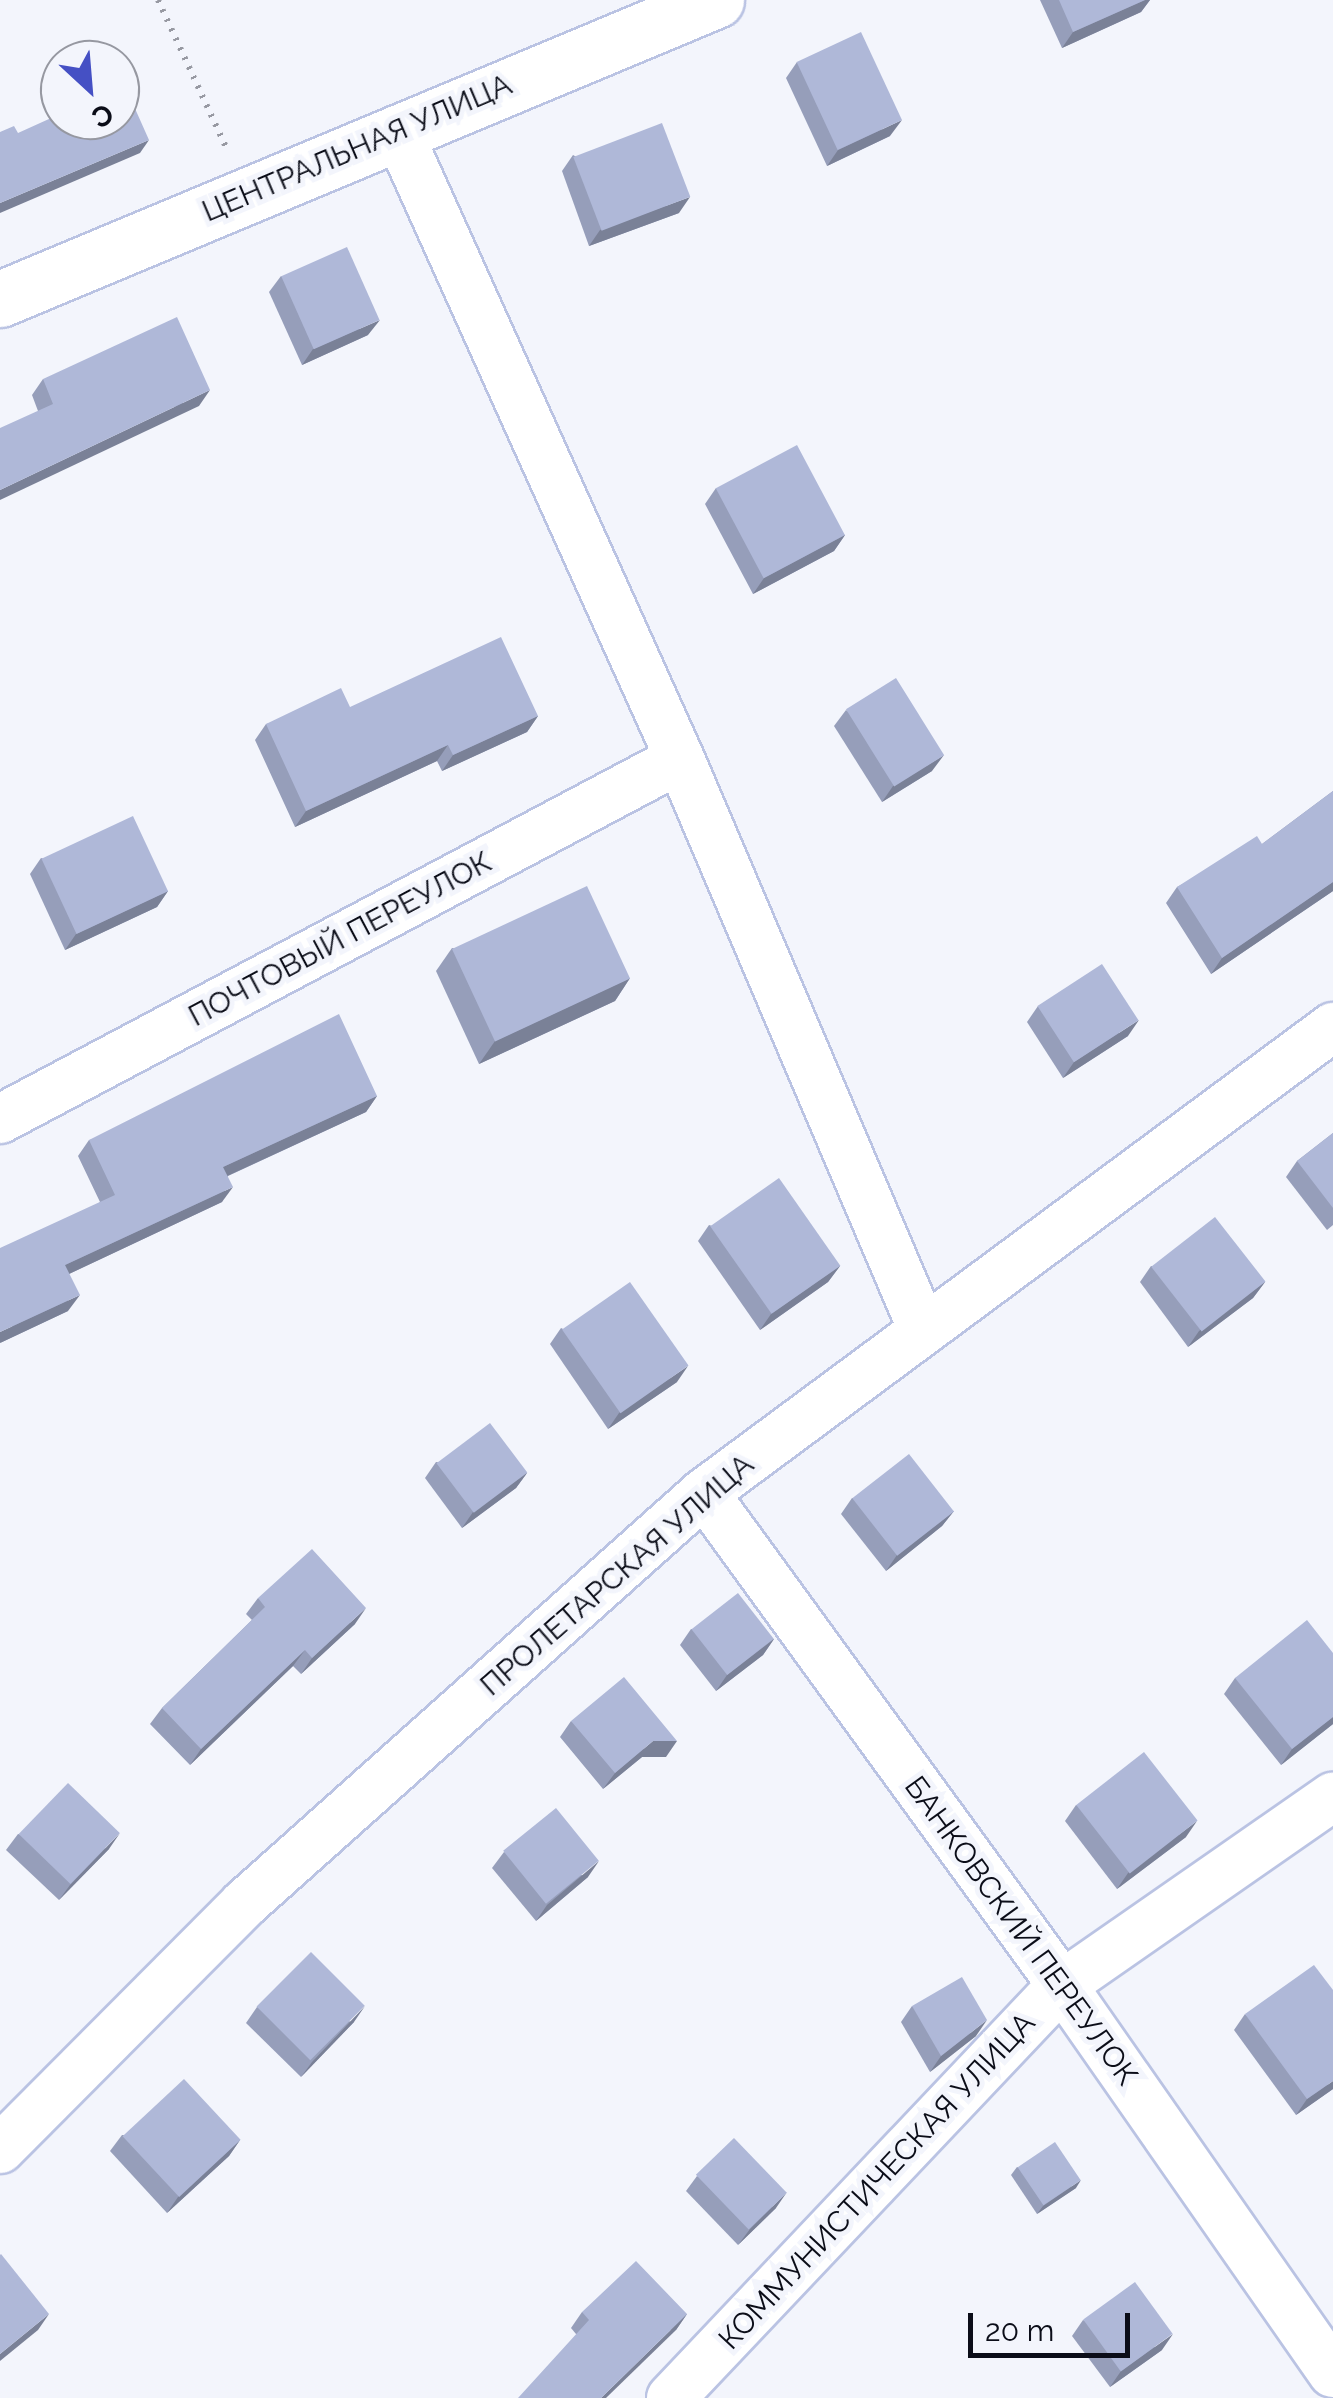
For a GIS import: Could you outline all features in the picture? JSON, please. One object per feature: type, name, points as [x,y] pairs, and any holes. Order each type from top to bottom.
[{"type":"main road","name":"ЦЕНТРАЛЬНАЯ УЛИЦА","points":[[0,299],[716,0]]},
{"type":"street","points":[[397,130],[680,759],[923,1330]]},
{"type":"street","name":"ПОЧТОВЫЙ ПЕРЕУЛОК","points":[[0,1120],[680,759]]},
{"type":"street","name":"ПРОЛЕТАРСКАЯ УЛИЦА","points":[[0,2149],[244,1904],[704,1493],[1333,1027]]},
{"type":"street","name":"БАНКОВСКИЙ ПЕРЕУЛОК","points":[[704,1493],[1062,1985],[1333,2373]]},
{"type":"street","name":"КОММУНИСТИЧЕСКАЯ УЛИЦА","points":[[671,2398],[1062,1985],[1333,1797]]},
{"type":"path","points":[[158,0],[247,194]]},
{"type":"building","points":[[1059,0],[1145,0],[1073,32]]},
{"type":"building","points":[[861,32],[902,120],[838,150],[797,62]]},
{"type":"building","points":[[140,120],[149,140],[0,203],[0,132],[14,126],[18,133],[40,123],[40,140],[140,140]]},
{"type":"building","points":[[662,123],[690,197],[602,231],[573,157]]},
{"type":"building","points":[[347,247],[380,320],[314,349],[281,276]]},
{"type":"building","points":[[177,317],[210,390],[0,490],[0,428],[53,404],[43,379]]},
{"type":"building","points":[[797,445],[845,535],[764,578],[716,488]]},
{"type":"building","points":[[501,637],[538,716],[453,755],[448,745],[306,811],[266,724],[341,688],[350,707]]},
{"type":"building","points":[[896,678],[944,755],[894,786],[846,709]]},
{"type":"building","points":[[1333,791],[1333,882],[1222,958],[1177,887],[1257,836],[1262,844]]},
{"type":"building","points":[[133,816],[168,891],[77,934],[41,859]]},
{"type":"building","points":[[587,886],[630,978],[495,1041],[452,949]]},
{"type":"building","points":[[1102,964],[1138,1020],[1074,1062],[1037,1006]]},
{"type":"building","points":[[339,1014],[377,1096],[223,1167],[233,1187],[65,1265],[80,1295],[0,1332],[0,1248],[115,1195],[89,1140]]},
{"type":"building","points":[[1333,1133],[1333,1208],[1297,1161]]},
{"type":"building","points":[[779,1178],[840,1266],[772,1314],[710,1226]]},
{"type":"building","points":[[1215,1217],[1265,1282],[1202,1331],[1151,1267]]},
{"type":"building","points":[[630,1282],[689,1366],[621,1413],[562,1330]]},
{"type":"building","points":[[490,1423],[527,1473],[474,1513],[436,1463]]},
{"type":"building","points":[[909,1454],[954,1512],[897,1556],[852,1498]]},
{"type":"building","points":[[312,1549],[366,1608],[312,1658],[305,1650],[201,1749],[162,1708],[265,1607],[258,1598]]},
{"type":"building","points":[[738,1593],[774,1639],[727,1675],[692,1629]]},
{"type":"building","points":[[1307,1620],[1333,1653],[1333,1717],[1292,1749],[1235,1678]]},
{"type":"building","points":[[624,1677],[677,1741],[653,1741],[615,1773],[571,1721]]},
{"type":"building","points":[[1144,1752],[1198,1821],[1130,1874],[1076,1805]]},
{"type":"building","points":[[68,1783],[120,1833],[70,1884],[19,1834]]},
{"type":"building","points":[[556,1808],[599,1861],[546,1904],[503,1851]]},
{"type":"building","points":[[311,1952],[365,2006],[310,2060],[257,2006]]},
{"type":"building","points":[[1314,1965],[1333,1990],[1333,2081],[1307,2099],[1245,2014]]},
{"type":"building","points":[[962,1977],[987,2020],[941,2056],[912,2006]]},
{"type":"building","points":[[184,2079],[241,2140],[179,2197],[123,2136]]},
{"type":"building","points":[[734,2138],[787,2193],[749,2229],[696,2175]]},
{"type":"building","points":[[1055,2142],[1081,2180],[1043,2205],[1018,2167]]},
{"type":"building","points":[[0,2255],[49,2314],[0,2354]]},
{"type":"building","points":[[636,2261],[687,2314],[601,2398],[518,2398],[589,2320],[582,2312]]},
{"type":"building","points":[[1135,2282],[1173,2334],[1121,2371],[1083,2320]]}]
